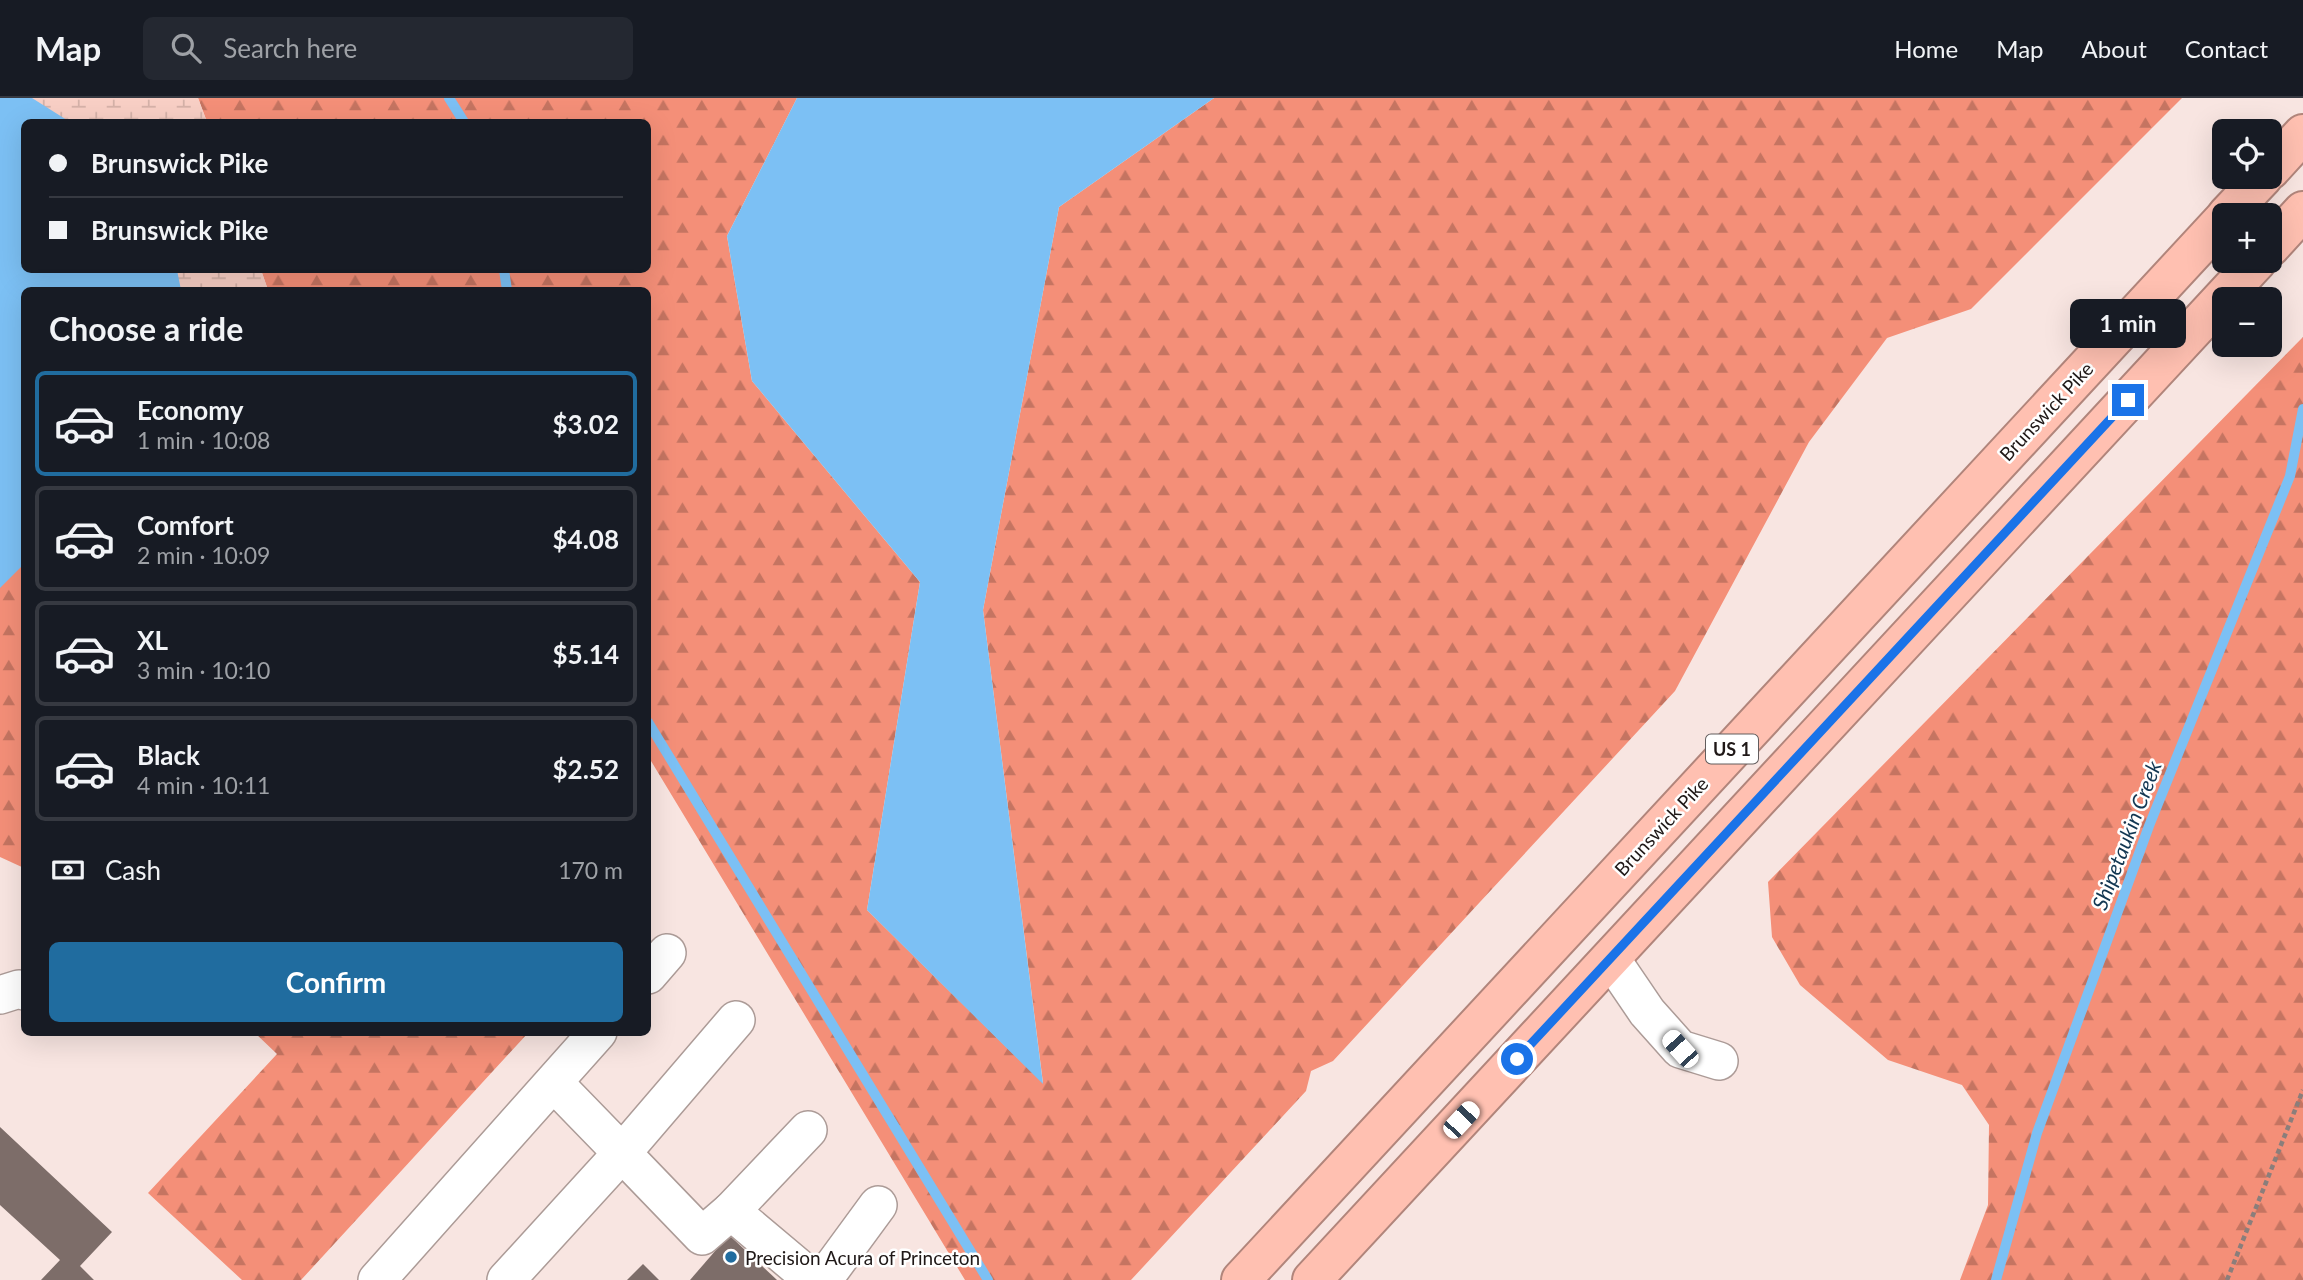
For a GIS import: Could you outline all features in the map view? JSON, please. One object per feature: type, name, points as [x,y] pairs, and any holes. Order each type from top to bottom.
[{"type":"highway","points":[[2282,157],[2303,134]]},
{"type":"highway","name":"Brunswick Pike","points":[[2239,203],[2252,189]]},
{"type":"highway","points":[[2282,234],[2303,211]]},
{"type":"highway","name":"Brunswick Pike","points":[[1241,1280],[2212,232]]},
{"type":"highway","name":"US 1","points":[[1312,1280],[2246,273]]},
{"type":"lane","points":[[1611,959],[1647,1013],[1680,1049],[1719,1061]]},
{"type":"lane","points":[[0,995],[21,990]]},
{"type":"lane","points":[[506,1280],[622,1153],[736,1020]]},
{"type":"lane","points":[[377,1280],[595,1036]]},
{"type":"lane","points":[[554,1083],[702,1236],[731,1211],[808,1130]]},
{"type":"lane","points":[[823,1280],[878,1205]]},
{"type":"lane","points":[[731,1211],[813,1280]]},
{"type":"path","points":[[2227,1280],[2303,1090]]},
{"type":"green space","points":[[0,98],[198,98],[206,119],[21,119],[21,266]]},
{"type":"green space","points":[[198,98],[797,98],[727,236],[752,381],[920,582],[867,910],[1043,1083],[983,610],[1059,207],[1214,98],[2182,98],[1971,309],[1887,338],[1809,442],[1675,691],[1333,1061],[1311,1071],[1306,1091],[1131,1280],[965,1280],[651,761],[651,287],[267,287],[262,273],[651,273],[651,119],[206,119]]},
{"type":"green space","points":[[22,273],[262,273],[267,287],[24,287]]},
{"type":"green space","points":[[2303,337],[2303,1280],[1960,1280],[1988,1205],[1989,1125],[1962,1085],[1888,1060],[1800,985],[1772,937],[1768,882]]},
{"type":"green space","points":[[21,454],[21,867],[0,857],[0,479]]},
{"type":"green space","points":[[258,1036],[525,1036],[301,1280],[242,1280],[148,1193],[277,1054]]},
{"type":"water","points":[[0,98],[32,98],[65,119],[21,119],[21,273],[178,273],[180,287],[21,287],[21,567],[0,588]]},
{"type":"water","points":[[797,98],[1214,98],[1059,207],[983,610],[1043,1084],[867,910],[920,582],[752,381],[727,236]]},
{"type":"building","points":[[0,1127],[112,1232],[80,1266],[94,1280],[41,1280],[60,1260],[0,1205]]},
{"type":"building","name":"Precision Acura of Princeton","points":[[729,1235],[777,1280],[690,1280]]},
{"type":"building","points":[[643,1264],[659,1280],[627,1280]]},
{"type":"waterway","points":[[449,98],[462,119]]},
{"type":"waterway","points":[[504,273],[507,287]]},
{"type":"waterway","name":"Shipetaukin Creek","points":[[1996,1280],[2037,1133],[2149,826],[2290,476],[2303,409]]},
{"type":"waterway","points":[[651,727],[988,1280]]},
{"type":"place","name":"Precision Acura of Princeton","points":[[731,1257]]},
{"type":"route","points":[[1517,1059],[2128,400]]}]
